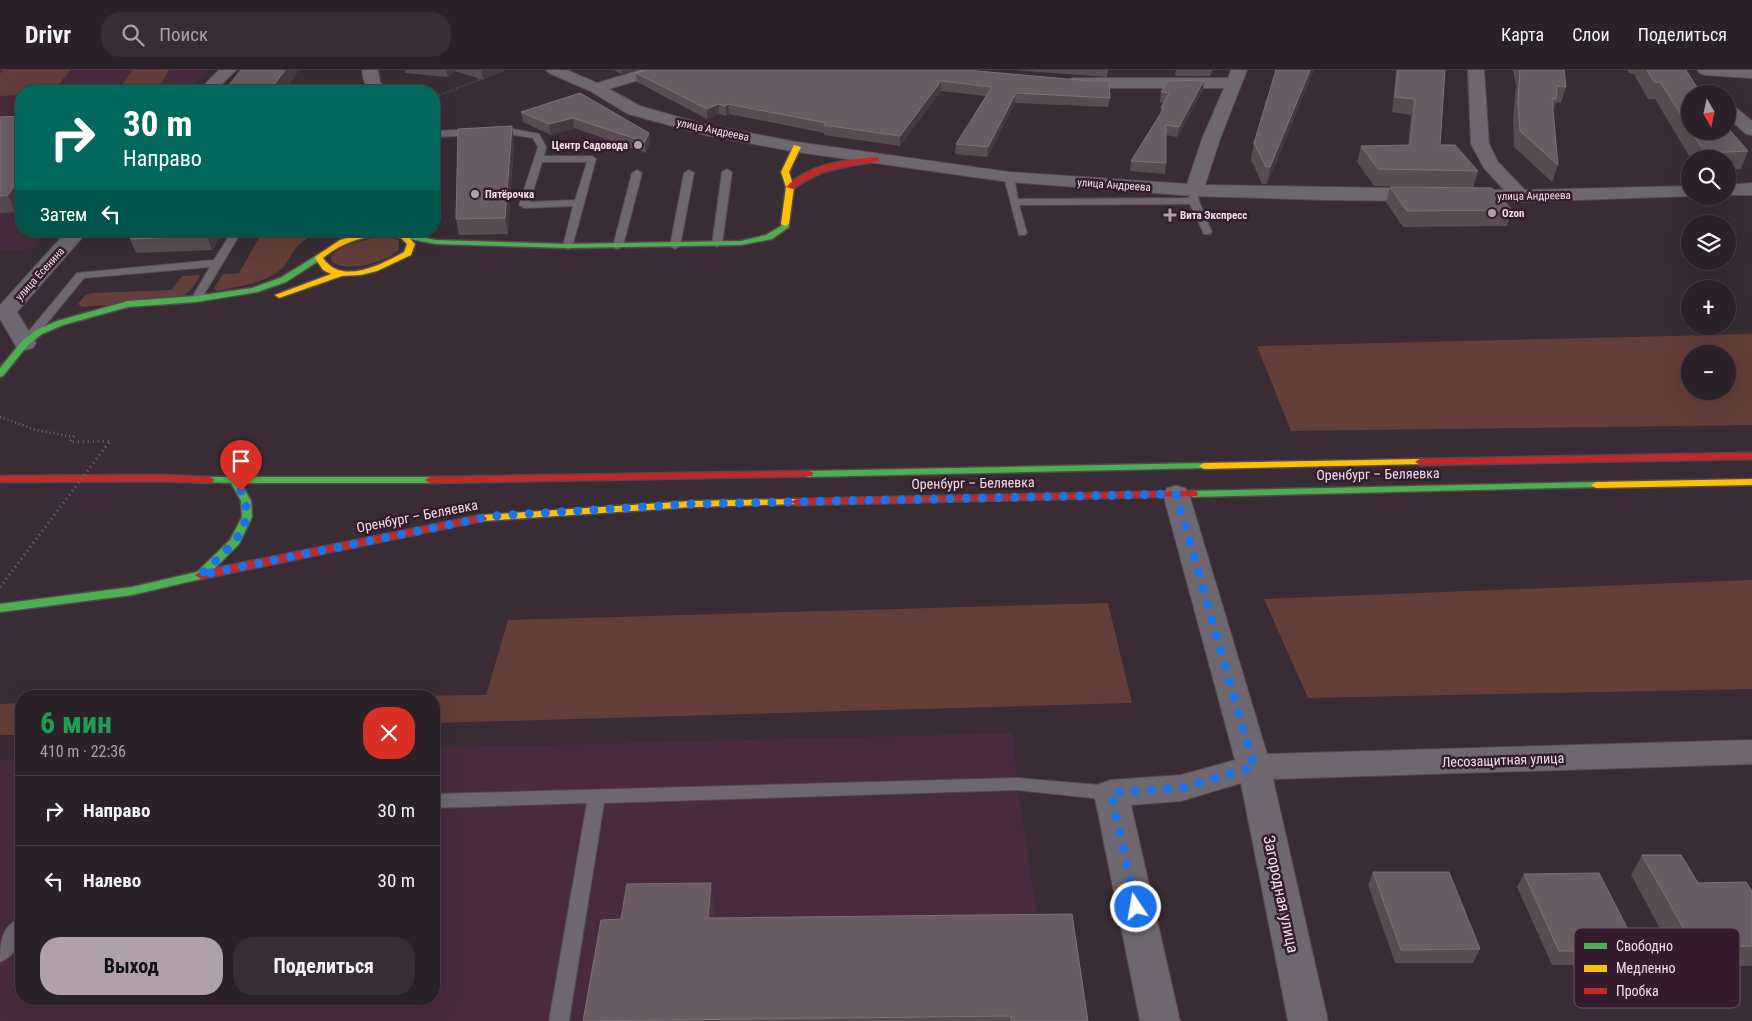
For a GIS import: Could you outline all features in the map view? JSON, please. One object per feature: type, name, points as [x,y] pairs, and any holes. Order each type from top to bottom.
[{"type":"main road","points":[[413,237],[436,242],[476,244],[675,246],[742,243],[769,237],[786,227],[790,187],[786,172],[797,147]]},
{"type":"main road","points":[[790,187],[798,179],[817,168],[848,161],[876,159]]},
{"type":"main road","points":[[0,374],[26,343],[39,332],[60,323],[128,304],[196,299],[254,290],[283,280],[319,258],[331,248],[360,237]]},
{"type":"main road","points":[[397,260],[408,253],[411,244],[400,237]]},
{"type":"main road","points":[[81,317],[137,315],[267,299],[342,274],[358,272],[397,260],[476,244]]},
{"type":"main road","points":[[319,258],[321,264],[342,274]]},
{"type":"main road","name":"Оренбург – Беляевка","points":[[0,479],[161,478],[235,482],[494,480],[1752,456]]},
{"type":"main road","name":"Оренбург – Беляевка","points":[[200,575],[235,542],[247,517],[246,501],[235,482]]},
{"type":"main road","name":"Оренбург – Беляевка","points":[[0,608],[132,592],[200,575],[493,516],[692,504],[1752,482]]},
{"type":"street","points":[[212,85],[228,70]]},
{"type":"street","points":[[370,70],[373,85]]},
{"type":"street","name":"улица Андреева","points":[[554,70],[596,88],[634,110],[705,130],[797,147],[1009,177],[1194,196],[1520,196],[1681,192]]},
{"type":"street","points":[[596,88],[658,70]]},
{"type":"street","points":[[1476,70],[1480,144],[1490,164],[1520,196]]},
{"type":"street","points":[[1704,70],[1752,73]]},
{"type":"street","points":[[1704,70],[1712,85]]},
{"type":"street","points":[[1060,82],[1089,84],[1237,76],[1211,139],[1194,196]]},
{"type":"street","points":[[1736,117],[1752,130]]},
{"type":"street","points":[[1736,190],[1752,189]]},
{"type":"street","name":"улица Есенина","points":[[26,343],[6,311],[73,237]]},
{"type":"street","name":"Загородная улица","points":[[1176,494],[1254,767],[1308,1021]]},
{"type":"street","name":"Лесозащитная улица","points":[[1111,793],[1181,788],[1254,767],[1752,752]]},
{"type":"street","points":[[1111,793],[1160,1021]]},
{"type":"lane","points":[[440,134],[508,131],[536,136],[542,147],[540,159],[524,205],[580,204]]},
{"type":"lane","points":[[540,159],[592,159],[568,246]]},
{"type":"lane","points":[[717,244],[726,172]]},
{"type":"lane","points":[[618,246],[637,173]]},
{"type":"lane","points":[[675,246],[689,173]]},
{"type":"lane","points":[[1009,177],[1022,233]]},
{"type":"lane","points":[[1014,202],[1194,196],[1208,232]]},
{"type":"lane","points":[[196,299],[233,237]]},
{"type":"lane","points":[[26,343],[81,275],[217,263]]},
{"type":"lane","points":[[440,801],[1017,784],[1111,793]]},
{"type":"lane","points":[[559,1021],[597,796]]},
{"type":"lane","points":[[0,954],[15,934]]},
{"type":"path","points":[[440,95],[505,70]]},
{"type":"path","points":[[0,418],[36,430],[74,436],[70,442],[110,441],[0,587]]},
{"type":"shaded area","points":[[0,70],[210,70],[193,85],[15,85],[15,237],[44,237],[33,249],[0,250]]},
{"type":"shaded area","points":[[3,70],[70,70],[59,85],[15,85],[15,95],[0,96],[0,74]]},
{"type":"shaded area","points":[[132,70],[169,70],[161,84],[122,85]]},
{"type":"shaded area","points":[[260,237],[309,237],[295,248],[282,269],[270,277],[247,285],[216,291],[214,288],[223,274],[239,273]]},
{"type":"shaded area","points":[[388,237],[399,240],[399,250],[386,258],[367,265],[347,266],[332,262],[331,256],[337,251],[356,242]]},
{"type":"shaded area","points":[[200,275],[194,286],[177,299],[82,307],[78,304],[84,296],[91,293],[171,290],[182,276]]},
{"type":"shaded area","points":[[1752,334],[1752,425],[1291,431],[1257,346]]},
{"type":"shaded area","points":[[1752,580],[1752,689],[1308,698],[1264,599]]},
{"type":"shaded area","points":[[1108,603],[1132,703],[440,723],[440,696],[486,695],[508,620]]},
{"type":"shaded area","points":[[15,703],[15,735],[0,735],[0,704]]},
{"type":"shaded area","points":[[1013,733],[1017,784],[1041,939],[1080,1021],[0,1021],[0,760],[15,759],[15,1005],[440,1005],[440,748]]},
{"type":"building","points":[[241,70],[285,70],[274,85],[229,85]]},
{"type":"building","points":[[646,70],[966,70],[1109,81],[1110,98],[1016,93],[988,147],[956,144],[992,87],[941,81],[900,136],[824,125],[826,123],[728,104],[726,106],[718,104],[707,109],[636,73]]},
{"type":"building","points":[[1276,70],[1310,70],[1270,167],[1266,167],[1254,143]]},
{"type":"building","points":[[1398,70],[1445,70],[1440,145],[1455,145],[1478,171],[1378,169],[1361,146],[1410,145],[1415,99],[1395,97]]},
{"type":"building","points":[[1520,70],[1564,70],[1566,87],[1557,86],[1556,99],[1552,99],[1558,165],[1520,131],[1518,102]]},
{"type":"building","points":[[1647,70],[1686,70],[1695,85],[1681,85],[1681,115],[1661,83],[1654,82]]},
{"type":"building","points":[[1204,80],[1179,127],[1166,125],[1166,163],[1131,161],[1164,108],[1161,108],[1169,93],[1161,92],[1168,81]]},
{"type":"building","points":[[580,93],[649,133],[645,142],[573,118],[549,124],[521,112]]},
{"type":"building","points":[[15,116],[15,185],[8,195],[0,196],[0,117]]},
{"type":"building","points":[[512,126],[505,218],[456,219],[458,129]]},
{"type":"building","points":[[1736,137],[1748,151],[1736,152],[1736,150],[1703,150],[1697,140],[1736,140]]},
{"type":"building","points":[[1390,187],[1492,188],[1512,210],[1407,211]]},
{"type":"building","points":[[132,237],[181,237],[130,239]]},
{"type":"building","points":[[1642,855],[1681,855],[1698,883],[1746,882],[1752,891],[1752,946],[1740,946],[1740,928],[1683,928]]},
{"type":"building","points":[[1373,872],[1449,872],[1480,949],[1401,950]]},
{"type":"building","points":[[1599,873],[1627,928],[1574,928],[1574,951],[1559,951],[1524,874]]},
{"type":"building","points":[[711,883],[708,918],[1072,914],[1088,1021],[1011,1021],[1011,1016],[583,1021],[601,920],[621,919],[627,884]]},
{"type":"traffic: fast","points":[[409,237],[436,242],[568,246],[741,243],[769,237],[785,227],[785,224]]},
{"type":"traffic: fast","points":[[0,374],[25,343],[39,332],[60,323],[128,304],[196,299],[254,290],[283,280],[319,258]]},
{"type":"traffic: fast","points":[[808,474],[1204,466]]},
{"type":"traffic: fast","points":[[210,480],[430,480]]},
{"type":"traffic: fast","points":[[0,608],[132,591],[201,575],[235,542],[247,517],[246,501],[235,481]]},
{"type":"traffic: fast","points":[[1193,494],[1596,485]]},
{"type":"traffic: slow","points":[[785,224],[790,187],[785,172],[797,147]]},
{"type":"traffic: slow","points":[[356,237],[334,246],[319,258],[326,268],[336,273],[348,275],[361,273],[387,264],[408,253],[411,244],[405,237]]},
{"type":"traffic: slow","points":[[279,295],[341,274]]},
{"type":"traffic: slow","points":[[1204,466],[1420,462]]},
{"type":"traffic: slow","points":[[1596,485],[1752,482]]},
{"type":"traffic: slow","points":[[482,518],[692,504],[796,502]]},
{"type":"traffic: jam","points":[[790,187],[809,174],[830,166],[876,159]]},
{"type":"traffic: jam","points":[[1420,462],[1752,456]]},
{"type":"traffic: jam","points":[[430,480],[808,474]]},
{"type":"traffic: jam","points":[[0,479],[161,478],[210,480]]},
{"type":"traffic: jam","points":[[796,502],[1193,494]]},
{"type":"traffic: jam","points":[[201,575],[482,518]]},
{"type":"place","name":"Центр Садовода","points":[[638,145]]},
{"type":"place","name":"Пятёрочка","points":[[475,194]]},
{"type":"place","name":"Ozon","points":[[1492,213]]},
{"type":"place","name":"Вита Экспресс","points":[[1170,215]]},
{"type":"route","points":[[241,491],[246,501],[247,517],[235,542],[200,575],[493,516],[692,504],[1176,494],[1254,767],[1181,788],[1111,793],[1136,907]]}]
